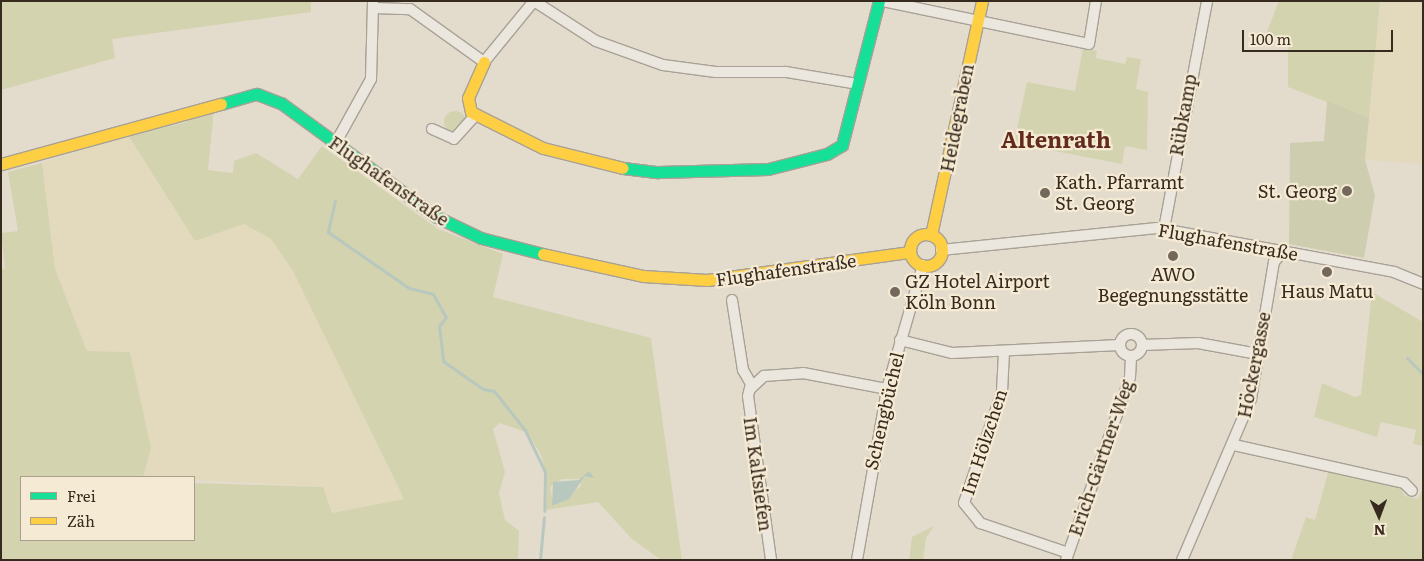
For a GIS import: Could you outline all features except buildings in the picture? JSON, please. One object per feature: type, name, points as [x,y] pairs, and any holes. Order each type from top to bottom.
[{"type":"main road","points":[[484,62],[468,98],[475,116],[537,145],[612,167],[716,174],[782,166],[839,148],[851,124],[858,84],[879,1]]},
{"type":"main road","name":"Heidegraben","points":[[931,235],[982,1]]},
{"type":"main road","name":"Flughafenstraße","points":[[1,164],[248,93],[276,100],[413,202],[461,230],[643,276],[730,279],[910,252]]},
{"type":"main road","points":[[931,235],[941,250],[934,264],[922,265],[910,252],[918,236],[931,235]]},
{"type":"street","points":[[335,144],[371,80],[374,5],[410,9],[484,62],[534,1],[596,41],[662,65],[716,72],[786,72],[858,84]]},
{"type":"street","points":[[883,1],[976,23],[1089,44],[1096,1]]},
{"type":"street","name":"Rübkamp","points":[[1164,229],[1207,1]]},
{"type":"street","points":[[432,130],[454,138],[475,116]]},
{"type":"street","name":"Flughafenstraße","points":[[941,250],[1164,229],[1394,272],[1423,284]]},
{"type":"street","name":"Höckergasse","points":[[1182,560],[1234,445],[1251,399],[1274,262],[1283,251]]},
{"type":"street","name":"Schengbüchel","points":[[857,560],[886,389],[922,265]]},
{"type":"street","name":"Im Kaltsiefen","points":[[732,300],[743,370],[751,388],[748,396],[771,560]]},
{"type":"street","points":[[1120,345],[1124,337],[1133,334],[1142,345]]},
{"type":"street","points":[[900,340],[952,353],[1120,345],[1131,356],[1142,345],[1198,343],[1258,354]]},
{"type":"street","name":"Im Hölzchen","points":[[1004,352],[1002,392],[964,503],[980,522],[1067,556]]},
{"type":"street","name":"Erich-Gärtner-Weg","points":[[1067,556],[1130,376],[1131,356]]},
{"type":"street","points":[[751,388],[769,374],[810,373],[886,389]]},
{"type":"street","points":[[1234,445],[1404,483],[1412,490]]},
{"type":"shaded area","points":[[1380,1],[1423,1],[1423,164],[1365,160]]},
{"type":"shaded area","points":[[128,135],[195,241],[244,224],[271,239],[293,271],[404,499],[332,513],[323,487],[195,480],[195,476],[143,476],[151,448],[130,352],[87,351],[55,269],[42,163]]},
{"type":"shaded area","points":[[589,471],[594,478],[585,476],[569,499],[552,506],[553,482],[579,480]]},
{"type":"green space","points":[[1,1],[311,1],[311,12],[112,39],[115,58],[1,90]]},
{"type":"green space","points":[[1279,1],[1380,1],[1369,118],[1288,87],[1288,43],[1266,34]]},
{"type":"green space","points":[[1083,48],[1097,51],[1096,58],[1125,64],[1127,57],[1141,59],[1136,89],[1148,92],[1147,150],[1125,146],[1122,164],[1014,143],[1027,82],[1075,91]]},
{"type":"green space","points":[[1327,101],[1369,118],[1365,160],[1375,195],[1364,258],[1289,244],[1290,143],[1324,141]]},
{"type":"green space","points":[[214,109],[208,170],[233,173],[234,161],[256,153],[298,179],[322,146],[438,229],[503,254],[493,297],[651,338],[682,560],[661,560],[632,539],[598,502],[546,510],[547,476],[541,455],[528,433],[500,423],[493,429],[505,472],[499,493],[505,520],[519,531],[518,560],[1,560],[1,270],[5,268],[1,233],[18,231],[8,172],[42,163],[55,269],[87,351],[130,352],[151,448],[143,476],[20,476],[20,541],[195,541],[195,483],[323,487],[332,513],[404,499],[293,271],[271,239],[244,224],[195,241],[128,135],[184,123]],"holes":[[[562,479],[580,479],[581,486],[554,506],[550,487]]]},
{"type":"green space","points":[[451,111],[459,111],[466,118],[466,126],[459,133],[451,133],[444,126],[444,118]]},
{"type":"green space","points":[[1372,292],[1423,322],[1423,446],[1413,444],[1416,430],[1381,422],[1377,437],[1314,417],[1322,383],[1355,397],[1361,395]]},
{"type":"green space","points":[[1329,469],[1399,486],[1405,496],[1418,499],[1423,488],[1423,560],[1291,560],[1306,517],[1315,520]]},
{"type":"green space","points":[[934,526],[926,538],[923,560],[909,560],[912,537]]},
{"type":"waterway","points":[[335,201],[328,232],[409,288],[433,294],[446,317],[439,326],[443,361],[483,389],[494,391],[525,430],[545,472],[544,511]]},
{"type":"waterway","points":[[1407,358],[1423,374]]},
{"type":"waterway","points":[[540,560],[544,517]]},
{"type":"traffic: fast","points":[[623,168],[658,172],[768,169],[827,154],[842,145],[879,1]]},
{"type":"traffic: fast","points":[[221,104],[257,94],[281,103],[437,217],[481,238],[543,254]]},
{"type":"traffic: slow","points":[[931,235],[982,1]]},
{"type":"traffic: slow","points":[[484,62],[468,98],[471,112],[543,148],[623,168]]},
{"type":"traffic: slow","points":[[1,164],[221,104]]},
{"type":"traffic: slow","points":[[926,234],[937,239],[942,250],[937,261],[926,266],[915,261],[910,250],[915,239],[926,234]]},
{"type":"traffic: slow","points":[[543,254],[643,276],[707,280],[910,252]]},
{"type":"place","name":"St. Georg","points":[[1347,191]]},
{"type":"place","name":"Kath. Pfarramt St. Georg","points":[[1045,193]]},
{"type":"place","name":"AWO Begegnungsstätte","points":[[1173,256]]},
{"type":"place","name":"Haus Matu","points":[[1327,272]]},
{"type":"place","name":"GZ Hotel Airport Köln Bonn","points":[[895,292]]},
{"type":"district","name":"Altenrath","points":[[1056,139]]}]
